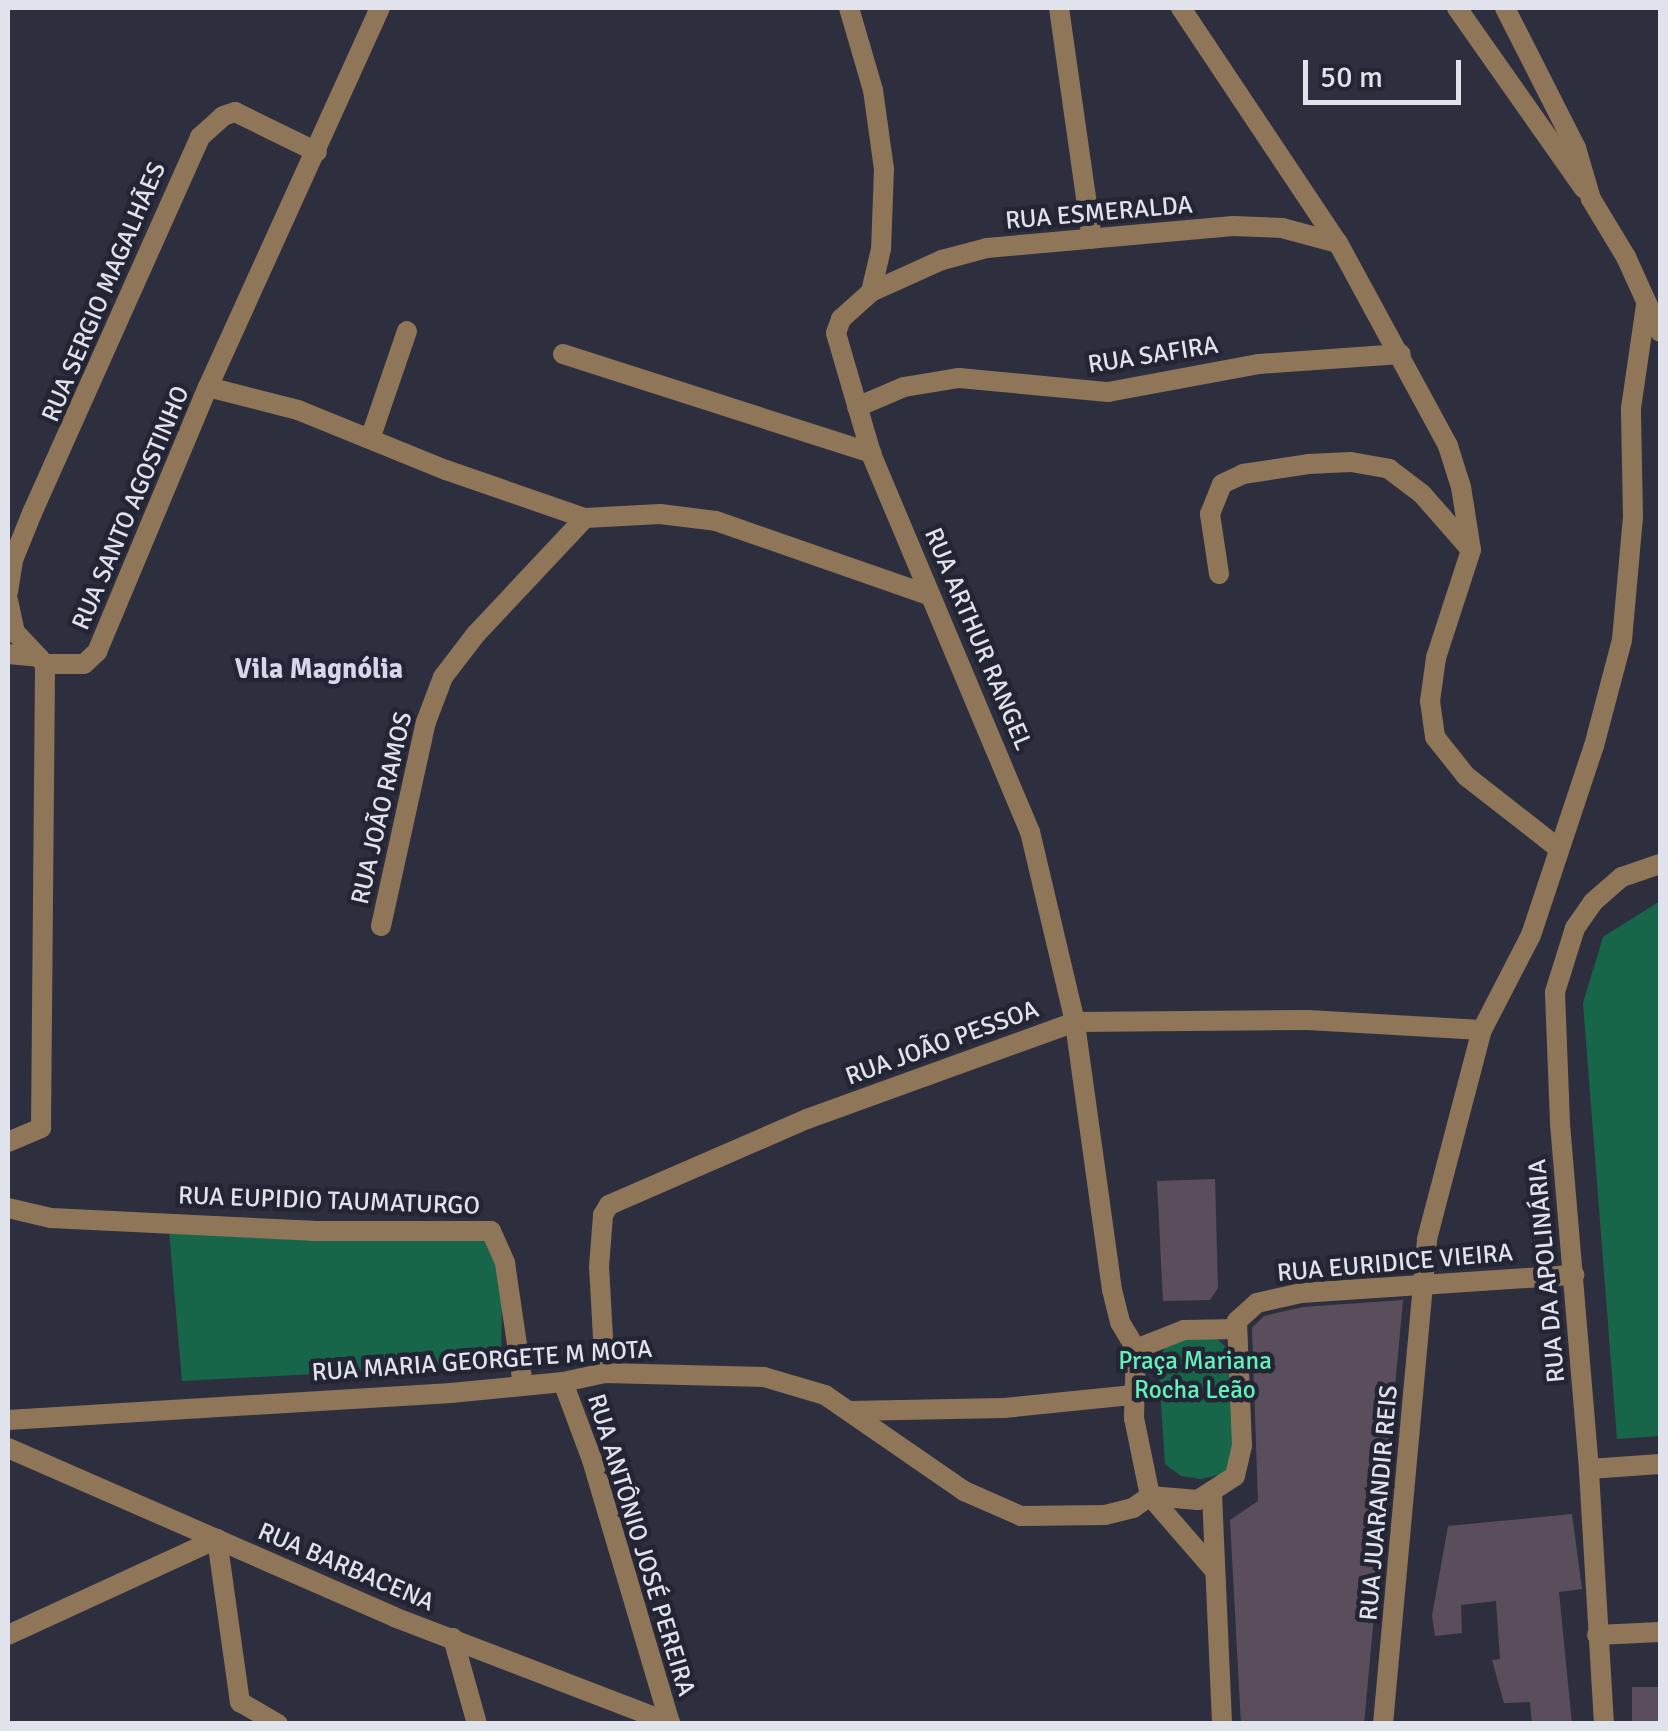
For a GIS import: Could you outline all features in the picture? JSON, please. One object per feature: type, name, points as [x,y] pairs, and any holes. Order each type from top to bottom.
[{"type":"street","points":[[849,8],[873,90],[884,169],[881,249],[871,292]]},
{"type":"street","points":[[1060,8],[1092,239]]},
{"type":"street","points":[[1181,8],[1338,243],[1448,446],[1461,487],[1471,550],[1436,658],[1430,701],[1436,737],[1466,776],[1558,848]]},
{"type":"street","points":[[1458,8],[1591,199],[1626,257],[1660,332]]},
{"type":"street","points":[[1505,8],[1576,148],[1591,199]]},
{"type":"street","name":"RUA SANTO AGOSTINHO","points":[[8,654],[84,664],[98,652],[208,387],[377,12]]},
{"type":"street","name":"RUA SERGIO MAGALHÃES","points":[[39,660],[15,632],[8,596],[12,560],[200,137],[211,124],[235,112],[317,152]]},
{"type":"street","name":"RUA ESMERALDA","points":[[871,292],[942,260],[987,248],[1233,226],[1282,228],[1338,243]]},
{"type":"street","name":"RUA ARTHUR RANGEL","points":[[871,292],[842,319],[836,334],[871,454],[974,690],[1030,832],[1075,1022],[1112,1290],[1120,1322],[1136,1349]]},
{"type":"street","name":"RUA JUARANDIR REIS","points":[[1383,1724],[1396,1622],[1421,1286],[1437,1190],[1482,1030],[1531,935],[1594,746],[1622,640],[1631,559],[1631,408],[1646,305]]},
{"type":"street","points":[[370,438],[407,330]]},
{"type":"street","points":[[563,354],[871,454]]},
{"type":"street","name":"RUA SAFIRA","points":[[857,407],[904,387],[959,378],[1108,392],[1243,366],[1401,354]]},
{"type":"street","points":[[208,387],[298,410],[446,470],[584,518],[660,514],[716,521],[929,594]]},
{"type":"street","points":[[1219,574],[1210,514],[1222,484],[1243,474],[1308,464],[1351,462],[1390,469],[1422,494],[1471,550]]},
{"type":"street","name":"RUA JOÃO RAMOS","points":[[381,926],[426,722],[443,677],[476,634],[584,518]]},
{"type":"street","points":[[8,1142],[41,1128],[39,660]]},
{"type":"street","name":"RUA DA APOLINÁRIA","points":[[1604,1724],[1589,1470],[1558,1090],[1555,992],[1575,928],[1593,902],[1622,877],[1660,864]]},
{"type":"street","name":"RUA JOÃO PESSOA","points":[[605,1373],[599,1267],[603,1215],[610,1205],[807,1119],[1075,1022],[1308,1020],[1482,1030]]},
{"type":"street","name":"RUA EUPIDIO TAUMATURGO","points":[[8,1208],[50,1218],[313,1231],[491,1232],[505,1262],[523,1385]]},
{"type":"street","name":"RUA EURIDICE VIEIRA","points":[[1236,1329],[1241,1316],[1279,1296],[1574,1275]]},
{"type":"street","points":[[849,1411],[964,1491],[1021,1516],[1105,1516],[1133,1508],[1150,1496],[1182,1502],[1212,1494],[1235,1476],[1241,1460],[1236,1329],[1184,1330],[1136,1349],[1133,1396],[1150,1496],[1214,1570]]},
{"type":"street","name":"RUA MARIA GEORGETE M MOTA","points":[[8,1420],[563,1382],[605,1373],[764,1377],[826,1395],[849,1411],[1004,1408],[1133,1396]]},
{"type":"street","name":"RUA ANTÔNIO JOSÉ PEREIRA","points":[[563,1382],[592,1460],[670,1723]]},
{"type":"street","name":"RUA BARBACENA","points":[[8,1448],[17,1456],[394,1617],[670,1723]]},
{"type":"street","points":[[1589,1470],[1660,1464]]},
{"type":"street","points":[[1212,1494],[1222,1724]]},
{"type":"street","points":[[8,1635],[217,1539],[240,1702],[278,1724]]},
{"type":"street","points":[[1597,1634],[1660,1632]]},
{"type":"street","points":[[453,1638],[478,1724]]},
{"type":"green space","points":[[1660,901],[1660,1436],[1617,1439],[1583,1003],[1603,937]]},
{"type":"green space","points":[[169,1231],[367,1241],[503,1238],[501,1364],[182,1381]]},
{"type":"green space","name":"Praça Mariana Rocha Leão","points":[[1212,1334],[1229,1350],[1234,1459],[1223,1474],[1201,1479],[1181,1476],[1165,1464],[1158,1358],[1171,1340]]},
{"type":"building","points":[[1215,1179],[1218,1288],[1210,1300],[1163,1301],[1157,1181]]},
{"type":"building","points":[[1403,1300],[1364,1724],[1241,1724],[1230,1520],[1258,1501],[1252,1328],[1264,1316],[1303,1307]]},
{"type":"building","points":[[1572,1514],[1582,1589],[1559,1592],[1572,1724],[1532,1724],[1530,1702],[1504,1703],[1492,1660],[1500,1659],[1496,1601],[1461,1605],[1462,1633],[1435,1636],[1432,1616],[1448,1526]]},
{"type":"building","points":[[1632,1687],[1660,1687],[1660,1724],[1632,1724]]},
{"type":"district","name":"Vila Magnólia","points":[[319,669]]}]
